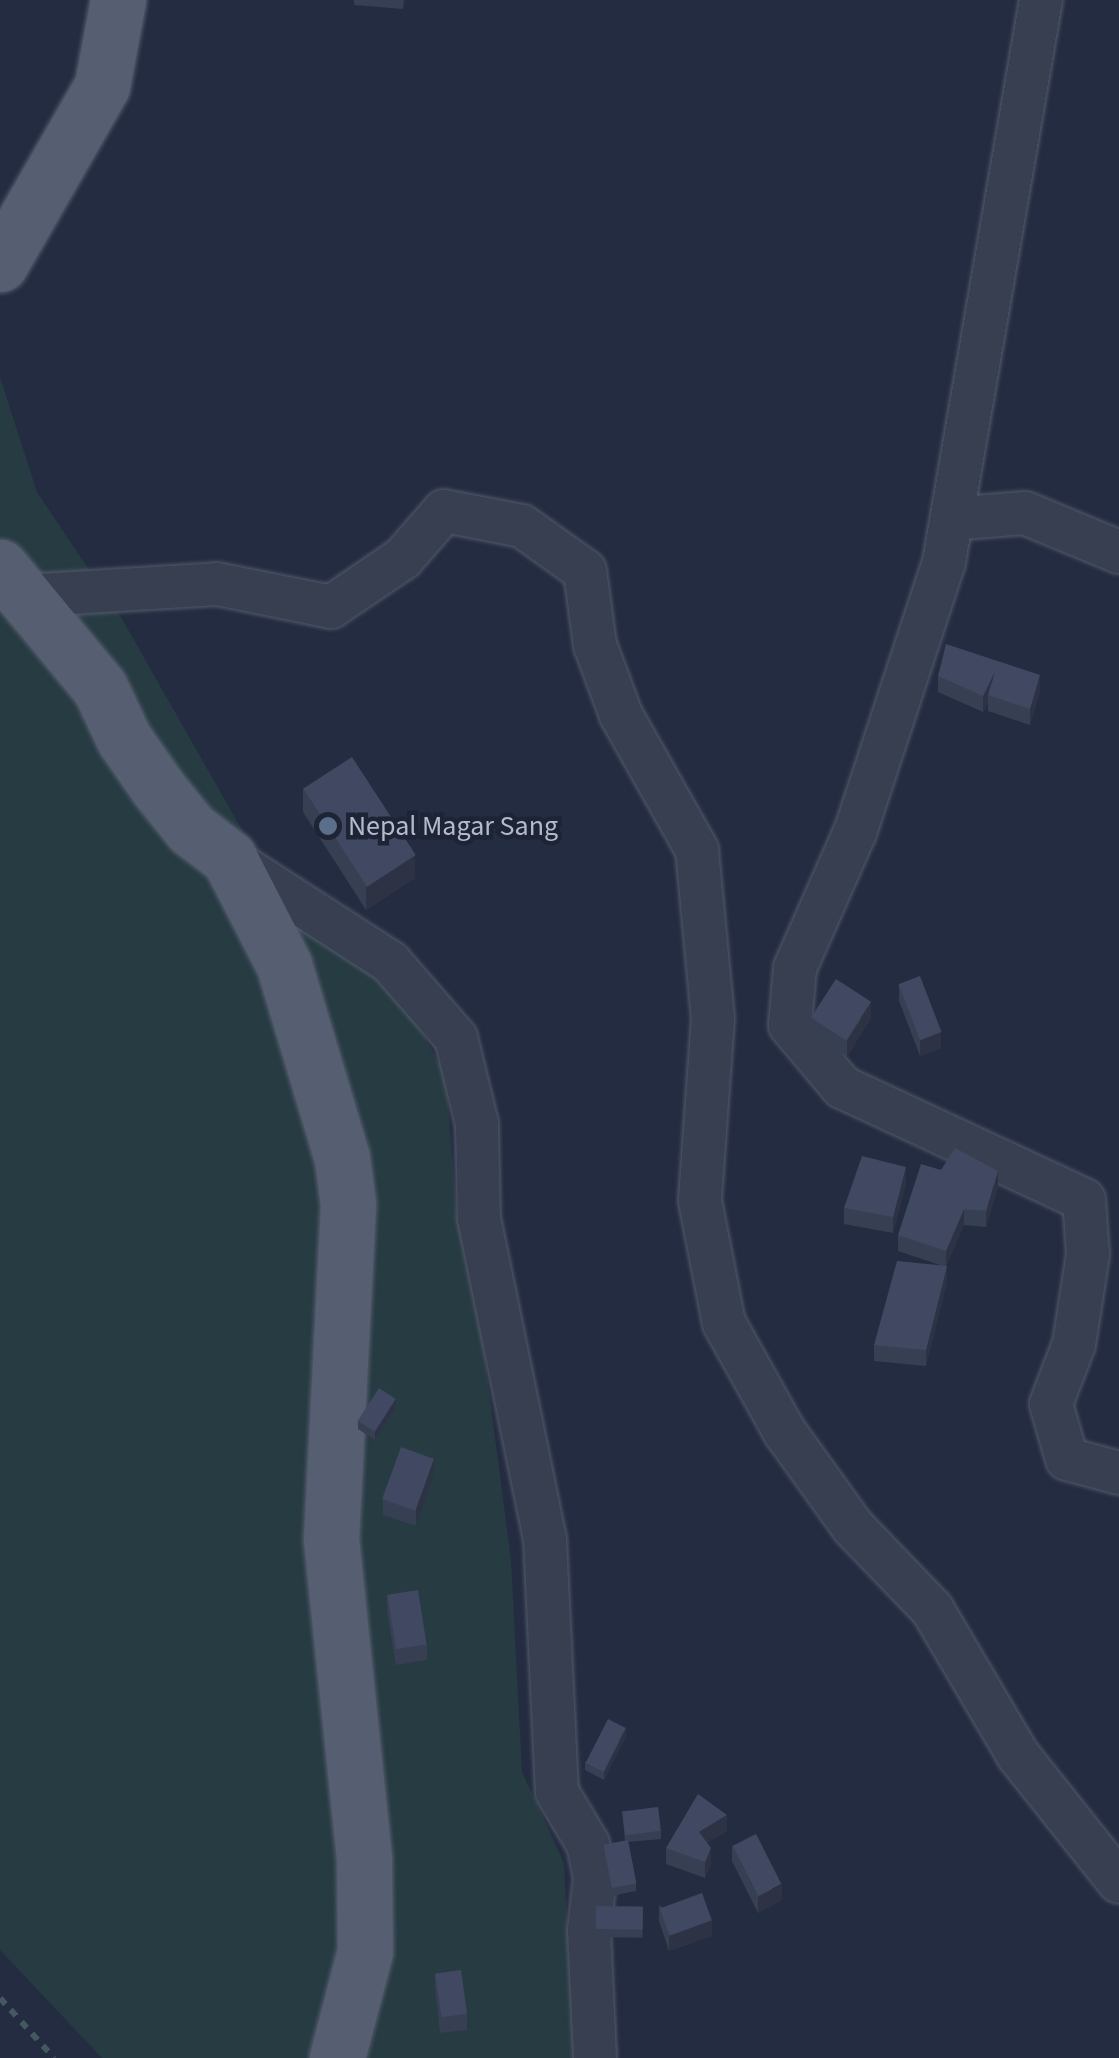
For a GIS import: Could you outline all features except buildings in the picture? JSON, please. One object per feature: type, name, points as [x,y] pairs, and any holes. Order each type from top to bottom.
[{"type":"main road","points":[[0,264],[102,86],[118,0]]},
{"type":"main road","points":[[12,582],[100,688],[158,788],[191,829],[228,858],[284,965],[342,1158],[348,1204],[332,1539],[364,1860],[366,1951],[337,2058]]},
{"type":"street","points":[[1041,0],[944,562],[854,832],[795,968],[790,1025],[842,1087],[1084,1200],[1088,1254],[1074,1344],[1052,1404],[1067,1459],[1119,1473]]},
{"type":"street","points":[[12,582],[217,584],[330,607],[403,558],[444,511],[522,526],[585,571],[595,645],[620,715],[697,850],[712,1018],[700,1201],[724,1322],[784,1431],[852,1527],[932,1609],[1018,1755],[1119,1882]]},
{"type":"street","points":[[952,518],[1025,513],[1119,552]]},
{"type":"street","points":[[228,858],[390,962],[456,1038],[476,1124],[479,1218],[545,1540],[556,1792],[588,1844],[595,1878],[589,1930],[595,2058]]},
{"type":"path","points":[[0,1998],[54,2058]]},
{"type":"shaded area","points":[[0,377],[37,492],[122,619],[254,851],[413,1016],[446,1076],[456,1211],[483,1345],[511,1560],[522,1772],[564,1863],[574,2058],[102,2058],[0,1950]]},
{"type":"place","name":"Nepal Magar Sang","points":[[328,826]]}]
